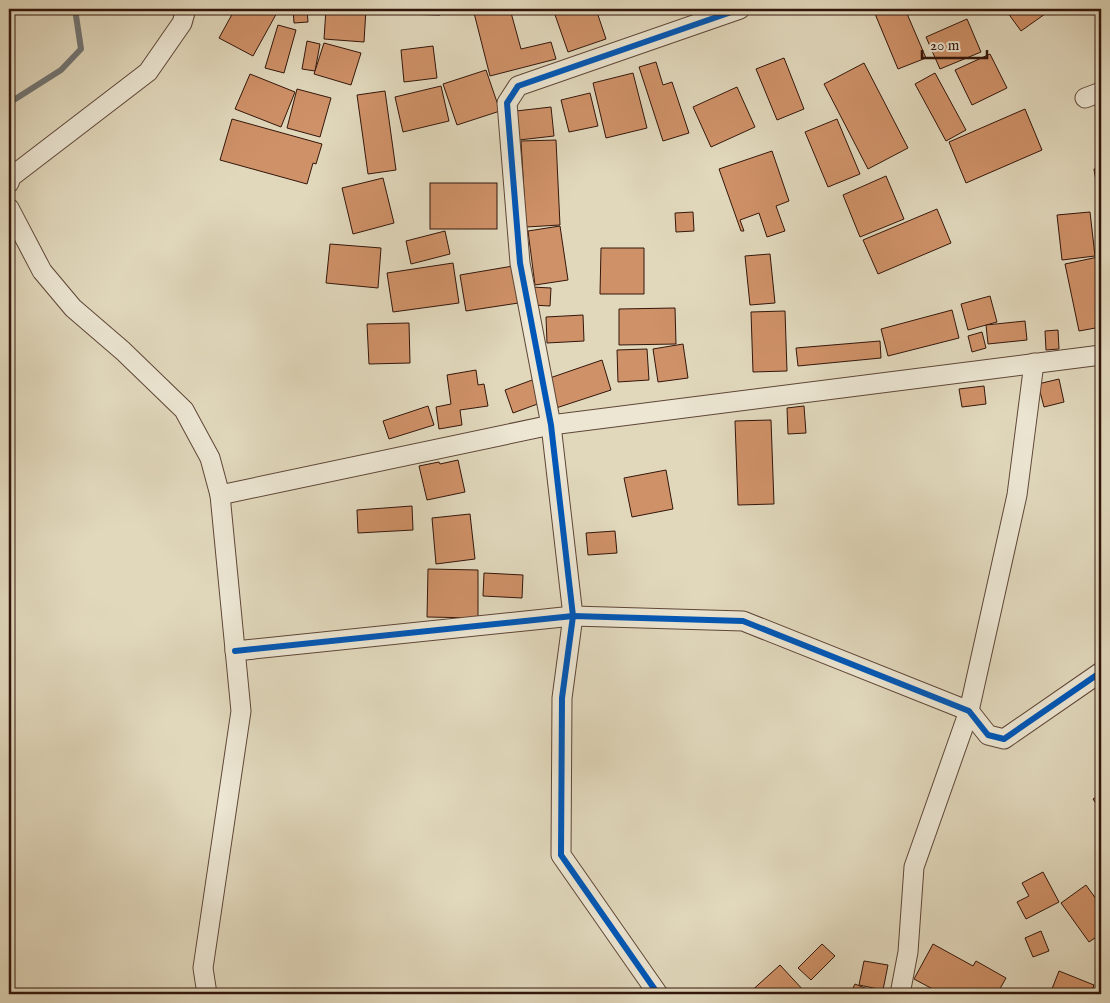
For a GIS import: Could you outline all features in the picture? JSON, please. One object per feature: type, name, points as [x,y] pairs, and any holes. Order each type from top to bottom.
[{"type":"street","points":[[9,183],[11,177],[148,72],[182,23],[186,9]]},
{"type":"street","points":[[658,994],[561,855],[562,698],[573,616],[550,425],[520,263],[507,103],[518,86],[740,9]]},
{"type":"street","points":[[9,208],[42,271],[73,308],[123,351],[184,410],[210,458],[220,495],[241,710],[204,959],[203,968],[207,994]]},
{"type":"street","points":[[220,495],[550,425],[1101,355]]},
{"type":"street","points":[[900,994],[908,952],[914,867],[969,711],[1017,495],[1034,363]]},
{"type":"street","points":[[235,651],[573,616],[743,621],[969,711],[988,735],[1004,739],[1101,672]]},
{"type":"building","points":[[235,9],[279,9],[253,56],[219,38]]},
{"type":"building","points":[[293,9],[307,9],[308,22],[294,23]]},
{"type":"building","points":[[326,9],[366,9],[364,42],[324,39]]},
{"type":"building","points":[[401,9],[441,9],[440,15],[401,14]]},
{"type":"building","points":[[473,9],[510,9],[521,49],[551,42],[556,59],[490,76]]},
{"type":"building","points":[[553,9],[596,9],[606,39],[568,52]]},
{"type":"building","points":[[873,9],[905,9],[926,58],[898,69]]},
{"type":"building","points":[[1005,9],[1052,9],[1021,31]]},
{"type":"building","points":[[967,19],[981,52],[940,69],[926,37]]},
{"type":"building","points":[[278,25],[296,30],[284,73],[265,68]]},
{"type":"building","points":[[307,41],[320,44],[315,71],[302,69]]},
{"type":"building","points":[[324,43],[361,53],[351,85],[314,74]]},
{"type":"building","points":[[433,46],[437,78],[404,82],[401,50]]},
{"type":"building","points":[[990,54],[1007,88],[972,105],[955,70]]},
{"type":"building","points":[[784,58],[804,109],[777,120],[756,69]]},
{"type":"building","points":[[656,62],[663,85],[672,82],[689,133],[663,141],[639,67]]},
{"type":"building","points":[[864,63],[908,148],[868,169],[824,84]]},
{"type":"building","points":[[486,70],[500,111],[457,125],[443,84]]},
{"type":"building","points":[[633,73],[647,128],[606,138],[593,83]]},
{"type":"building","points":[[935,73],[966,130],[946,141],[915,84]]},
{"type":"building","points":[[250,74],[295,92],[281,127],[235,109]]},
{"type":"building","points":[[441,86],[449,121],[403,132],[395,97]]},
{"type":"building","points":[[737,87],[755,127],[711,147],[693,107]]},
{"type":"building","points":[[297,89],[331,98],[320,137],[287,128]]},
{"type":"building","points":[[385,91],[396,170],[368,174],[357,95]]},
{"type":"building","points":[[590,93],[598,126],[569,132],[561,100]]},
{"type":"building","points":[[551,107],[554,136],[519,140],[516,111]]},
{"type":"building","points":[[1025,109],[1042,150],[966,183],[949,142]]},
{"type":"building","points":[[232,119],[322,144],[316,164],[313,163],[307,184],[220,160]]},
{"type":"building","points":[[837,119],[860,174],[828,187],[805,132]]},
{"type":"building","points":[[556,140],[560,225],[526,227],[521,141]]},
{"type":"building","points":[[772,151],[789,201],[776,206],[785,231],[767,237],[759,213],[740,220],[744,231],[741,231],[719,169]]},
{"type":"building","points":[[1101,168],[1101,214],[1094,169]]},
{"type":"building","points":[[886,176],[904,219],[860,237],[843,195]]},
{"type":"building","points":[[383,178],[394,223],[353,234],[342,188]]},
{"type":"building","points":[[430,183],[497,183],[497,229],[430,229]]},
{"type":"building","points":[[937,209],[951,243],[878,274],[863,240]]},
{"type":"building","points":[[693,212],[694,231],[676,232],[675,213]]},
{"type":"building","points":[[1090,212],[1095,256],[1062,260],[1057,215]]},
{"type":"building","points":[[560,226],[568,280],[535,285],[528,231]]},
{"type":"building","points":[[445,231],[450,254],[411,264],[406,241]]},
{"type":"building","points":[[1101,234],[1101,261],[1096,235]]},
{"type":"building","points":[[330,244],[381,248],[378,288],[326,283]]},
{"type":"building","points":[[601,248],[644,248],[644,294],[600,294]]},
{"type":"building","points":[[770,254],[775,303],[750,305],[745,256]]},
{"type":"building","points":[[1098,257],[1101,272],[1101,327],[1079,331],[1065,264]]},
{"type":"building","points":[[453,263],[459,303],[393,312],[387,273]]},
{"type":"building","points":[[519,265],[525,302],[466,311],[460,275]]},
{"type":"building","points":[[532,287],[551,288],[550,306],[532,305]]},
{"type":"building","points":[[990,296],[997,322],[968,330],[961,304]]},
{"type":"building","points":[[675,308],[676,344],[619,345],[619,309]]},
{"type":"building","points":[[952,310],[959,338],[888,356],[881,329]]},
{"type":"building","points":[[785,311],[787,371],[753,372],[751,312]]},
{"type":"building","points":[[583,315],[584,341],[547,343],[546,317]]},
{"type":"building","points":[[1025,321],[1027,340],[988,344],[986,325]]},
{"type":"building","points":[[409,323],[410,363],[369,364],[367,324]]},
{"type":"building","points":[[1058,330],[1059,349],[1046,350],[1045,331]]},
{"type":"building","points":[[982,332],[986,348],[972,352],[968,336]]},
{"type":"building","points":[[880,341],[881,358],[798,366],[796,348]]},
{"type":"building","points":[[683,344],[688,378],[658,382],[653,349]]},
{"type":"building","points":[[647,349],[649,380],[618,382],[617,350]]},
{"type":"building","points":[[602,360],[611,390],[553,409],[544,380]]},
{"type":"building","points":[[476,370],[478,385],[484,384],[488,406],[460,410],[462,425],[439,429],[436,407],[451,404],[447,375]]},
{"type":"building","points":[[535,379],[543,402],[513,413],[505,390]]},
{"type":"building","points":[[1059,379],[1064,402],[1044,407],[1038,384]]},
{"type":"building","points":[[984,386],[986,404],[962,407],[959,389]]},
{"type":"building","points":[[428,406],[434,425],[389,439],[383,421]]},
{"type":"building","points":[[804,406],[806,433],[788,434],[787,408]]},
{"type":"building","points":[[771,420],[774,504],[738,505],[735,421]]},
{"type":"building","points":[[458,460],[465,492],[427,500],[419,466]]},
{"type":"building","points":[[666,470],[673,509],[632,517],[624,478]]},
{"type":"building","points":[[412,506],[413,530],[358,533],[357,510]]},
{"type":"building","points":[[470,514],[475,559],[436,564],[432,518]]},
{"type":"building","points":[[615,531],[617,553],[588,555],[586,533]]},
{"type":"building","points":[[428,569],[478,570],[478,618],[427,617]]},
{"type":"building","points":[[484,573],[523,575],[522,598],[483,596]]},
{"type":"building","points":[[1101,794],[1101,811],[1093,799]]},
{"type":"building","points":[[1043,872],[1059,902],[1026,919],[1017,902],[1029,896],[1022,883]]},
{"type":"building","points":[[1086,885],[1101,906],[1101,934],[1089,942],[1061,903]]},
{"type":"building","points":[[1041,931],[1049,951],[1033,957],[1025,938]]},
{"type":"building","points":[[822,944],[835,956],[811,980],[798,968]]},
{"type":"building","points":[[933,944],[973,966],[976,961],[1006,978],[997,994],[942,994],[914,979]]},
{"type":"building","points":[[864,961],[888,965],[883,990],[859,985]]},
{"type":"building","points":[[780,965],[805,992],[803,994],[748,994]]},
{"type":"building","points":[[1059,971],[1094,985],[1091,994],[1050,994]]},
{"type":"building","points":[[855,984],[877,993],[850,994]]},
{"type":"waterway","points":[[9,103],[61,70],[81,49],[75,9]]},
{"type":"cycle path","points":[[658,994],[561,855],[562,698],[573,616],[551,425],[520,263],[507,103],[518,86],[740,9]]},
{"type":"cycle path","points":[[235,651],[573,616],[743,621],[969,711],[988,735],[1004,739],[1101,672]]}]
